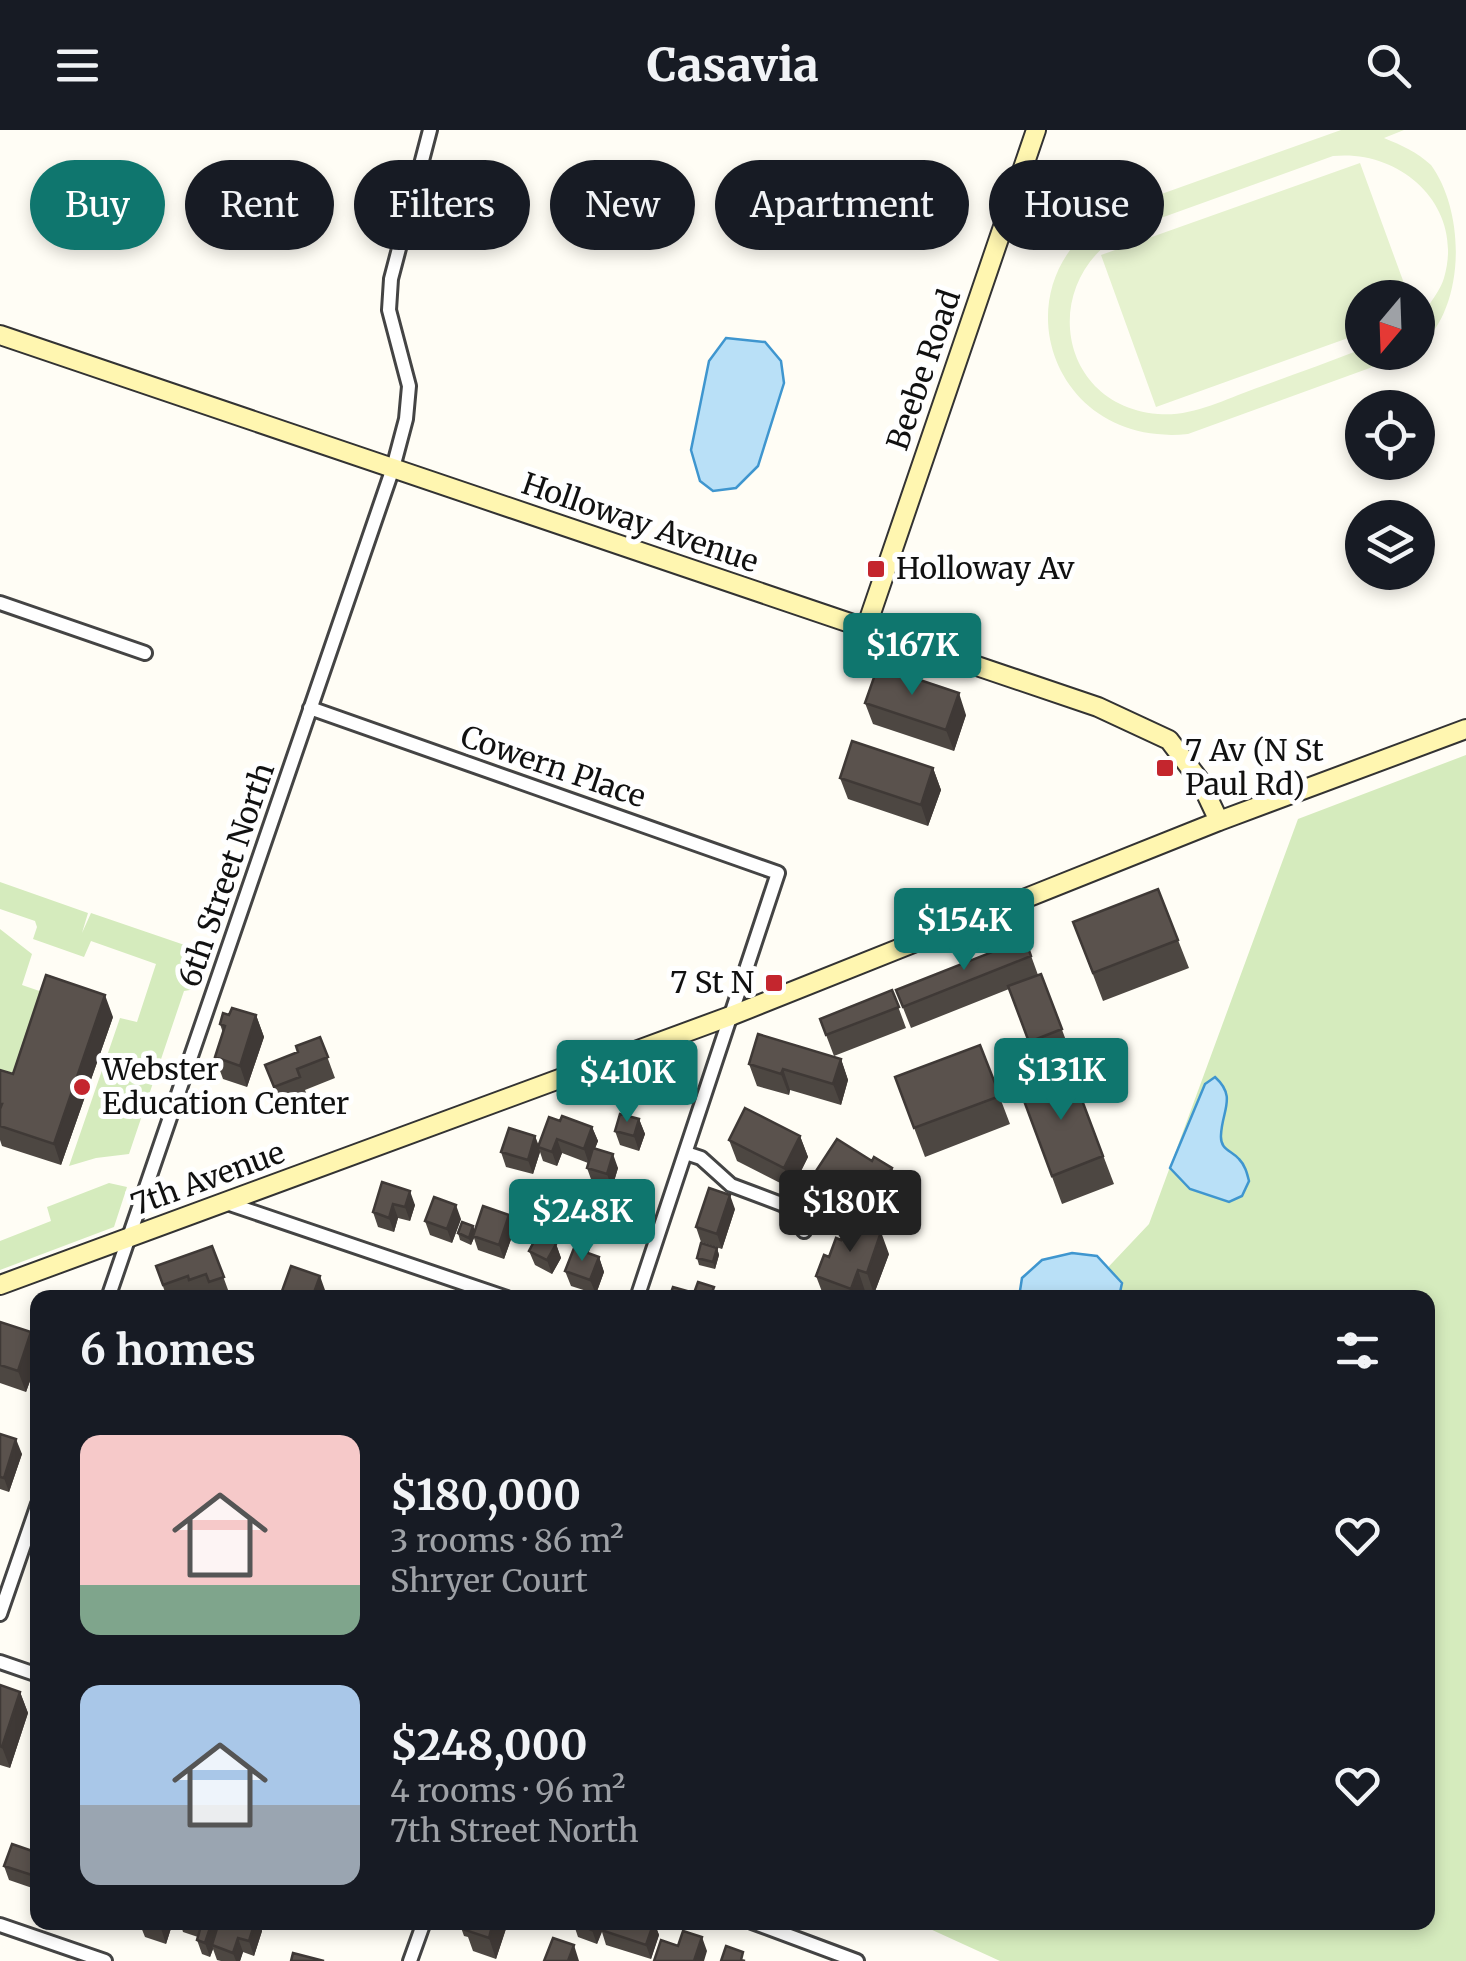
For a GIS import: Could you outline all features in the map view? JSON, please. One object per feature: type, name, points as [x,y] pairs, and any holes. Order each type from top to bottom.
[{"type":"street","name":"6th Street North","points":[[111,1290],[406,419],[409,386],[389,310],[391,279],[430,130]]},
{"type":"street","name":"Beebe Road","points":[[866,628],[1036,130]]},
{"type":"street","name":"Holloway Avenue","points":[[0,336],[1098,707],[1168,740],[1200,781],[1219,821]]},
{"type":"street","points":[[0,603],[145,653]]},
{"type":"street","name":"Cowern Place","points":[[310,708],[778,872],[732,1014]]},
{"type":"street","name":"7th Avenue","points":[[0,1285],[732,1014],[1219,821],[1466,728]]},
{"type":"street","points":[[640,1290],[732,1014]]},
{"type":"street","points":[[686,1153],[701,1158],[731,1185],[784,1205],[804,1231]]},
{"type":"street","points":[[224,1202],[483,1290]]},
{"type":"street","points":[[0,1614],[30,1527]]},
{"type":"street","points":[[0,1662],[30,1671]]},
{"type":"street","points":[[0,1925],[105,1961]]},
{"type":"street","points":[[410,1961],[421,1930]]},
{"type":"street","points":[[774,1930],[857,1961]]},
{"type":"green space","points":[[1341,130],[1404,130],[1384,138],[1431,165],[1450,208],[1456,260],[1445,310],[1435,329],[1435,295],[1444,278],[1448,252],[1445,228],[1436,206],[1422,187],[1382,162],[1358,156],[1333,156],[1164,217],[1164,193]]},
{"type":"green space","points":[[1360,163],[1403,280],[1345,280],[1345,339],[1156,407],[1101,255],[1115,250],[1164,250],[1164,233]]},
{"type":"green space","points":[[1073,250],[1100,250],[1082,274],[1071,303],[1070,334],[1079,363],[1096,387],[1123,405],[1158,414],[1183,413],[1345,355],[1345,370],[1364,370],[1188,434],[1138,431],[1098,413],[1069,385],[1052,349],[1048,309],[1058,270]]},
{"type":"green space","points":[[1466,755],[1466,1961],[1000,1961],[932,1930],[1435,1930],[1435,1290],[1087,1290],[1149,1224],[1298,819]]},
{"type":"green space","points":[[0,882],[88,913],[82,933],[91,913],[208,953],[196,989],[184,991],[129,1154],[69,1166],[120,1018],[137,1022],[156,964],[91,941],[84,957],[33,939],[35,921],[0,909]]},
{"type":"green space","points":[[0,929],[32,954],[22,985],[54,996],[20,1095],[0,1088]]},
{"type":"green space","points":[[109,1183],[127,1187],[114,1227],[0,1270],[0,1241],[51,1221],[47,1207]]},
{"type":"water","points":[[726,338],[765,342],[781,361],[784,383],[758,466],[736,488],[713,491],[700,481],[691,450],[709,361]]},
{"type":"water","points":[[1215,1077],[1227,1098],[1222,1144],[1241,1161],[1249,1181],[1242,1196],[1229,1202],[1190,1189],[1170,1168],[1205,1084]]},
{"type":"water","points":[[1072,1253],[1097,1256],[1122,1283],[1120,1290],[1020,1290],[1022,1278],[1042,1260]]},
{"type":"building","points":[[878,666],[959,693],[946,730],[865,703]]},
{"type":"building","points":[[852,741],[933,768],[921,805],[840,778]]},
{"type":"building","points":[[1158,889],[1178,940],[1093,973],[1073,922]]},
{"type":"building","points":[[1025,939],[1031,956],[903,1007],[896,990]]},
{"type":"building","points":[[1041,974],[1062,1029],[1029,1042],[1008,986]]},
{"type":"building","points":[[46,975],[105,995],[54,1144],[0,1126],[0,1070],[13,1074]]},
{"type":"building","points":[[892,990],[899,1007],[826,1035],[820,1019]]},
{"type":"building","points":[[232,1008],[256,1015],[240,1066],[215,1057],[225,1026],[220,1024],[223,1013],[229,1015]]},
{"type":"building","points":[[758,1034],[841,1059],[833,1084],[783,1069],[781,1074],[749,1064]]},
{"type":"building","points":[[320,1037],[328,1057],[297,1069],[300,1077],[274,1087],[265,1065],[298,1052],[296,1046]]},
{"type":"building","points":[[980,1045],[1000,1096],[914,1128],[895,1077]]},
{"type":"building","points":[[1071,1071],[1103,1156],[1052,1176],[1020,1090]]},
{"type":"building","points":[[745,1108],[800,1136],[784,1168],[729,1140]]},
{"type":"building","points":[[620,1114],[639,1119],[634,1136],[615,1131]]},
{"type":"building","points":[[562,1116],[592,1127],[584,1149],[557,1139],[552,1152],[538,1147],[549,1117],[560,1121]]},
{"type":"building","points":[[509,1128],[535,1136],[528,1160],[501,1152]]},
{"type":"building","points":[[837,1139],[872,1161],[874,1157],[892,1168],[872,1199],[814,1174]]},
{"type":"building","points":[[593,1148],[613,1154],[607,1174],[587,1168]]},
{"type":"building","points":[[382,1182],[410,1191],[405,1207],[393,1204],[389,1218],[373,1212]]},
{"type":"building","points":[[709,1188],[730,1195],[717,1234],[696,1227]]},
{"type":"building","points":[[434,1197],[456,1205],[447,1229],[425,1221]]},
{"type":"building","points":[[518,1202],[540,1209],[534,1231],[512,1224]]},
{"type":"building","points":[[483,1206],[509,1215],[499,1245],[473,1236]]},
{"type":"building","points":[[848,1221],[881,1232],[867,1273],[858,1270],[851,1289],[816,1276],[824,1255],[829,1257],[836,1238],[841,1240]]},
{"type":"building","points":[[462,1222],[473,1226],[469,1238],[458,1233]]},
{"type":"building","points":[[578,1228],[591,1232],[585,1248],[573,1244]]},
{"type":"building","points":[[538,1234],[556,1244],[547,1260],[529,1251]]},
{"type":"building","points":[[701,1243],[717,1248],[713,1262],[697,1258]]},
{"type":"building","points":[[212,1246],[224,1277],[209,1282],[206,1274],[189,1280],[188,1276],[163,1285],[156,1266]]},
{"type":"building","points":[[574,1248],[599,1257],[590,1280],[565,1271]]},
{"type":"building","points":[[291,1266],[320,1276],[315,1290],[282,1290]]},
{"type":"building","points":[[698,1282],[714,1287],[713,1290],[695,1290]]},
{"type":"building","points":[[0,1322],[30,1332],[18,1371],[0,1365]]},
{"type":"building","points":[[0,1434],[16,1439],[4,1478],[0,1477]]},
{"type":"building","points":[[0,1685],[20,1692],[2,1747],[0,1746]]},
{"type":"building","points":[[12,1844],[30,1850],[30,1874],[4,1866]]},
{"type":"building","points":[[200,1930],[209,1930],[205,1943],[197,1940]]},
{"type":"building","points":[[217,1930],[252,1930],[249,1941],[238,1938],[233,1953],[212,1945]]},
{"type":"building","points":[[465,1930],[491,1930],[489,1938]]},
{"type":"building","points":[[601,1930],[651,1930],[646,1945]]},
{"type":"building","points":[[683,1931],[702,1937],[694,1961],[654,1961],[661,1940],[678,1946]]},
{"type":"building","points":[[553,1938],[574,1945],[568,1961],[544,1961]]},
{"type":"building","points":[[726,1946],[743,1952],[741,1960],[745,1961],[721,1961]]},
{"type":"building","points":[[293,1953],[324,1961],[291,1961]]},
{"type":"place","name":"Holloway Av","points":[[876,569]]},
{"type":"place","name":"7 Av (N St Paul Rd)","points":[[1165,768]]},
{"type":"place","name":"7 St N","points":[[774,983]]},
{"type":"place","name":"Webster Education Center","points":[[82,1087]]}]
